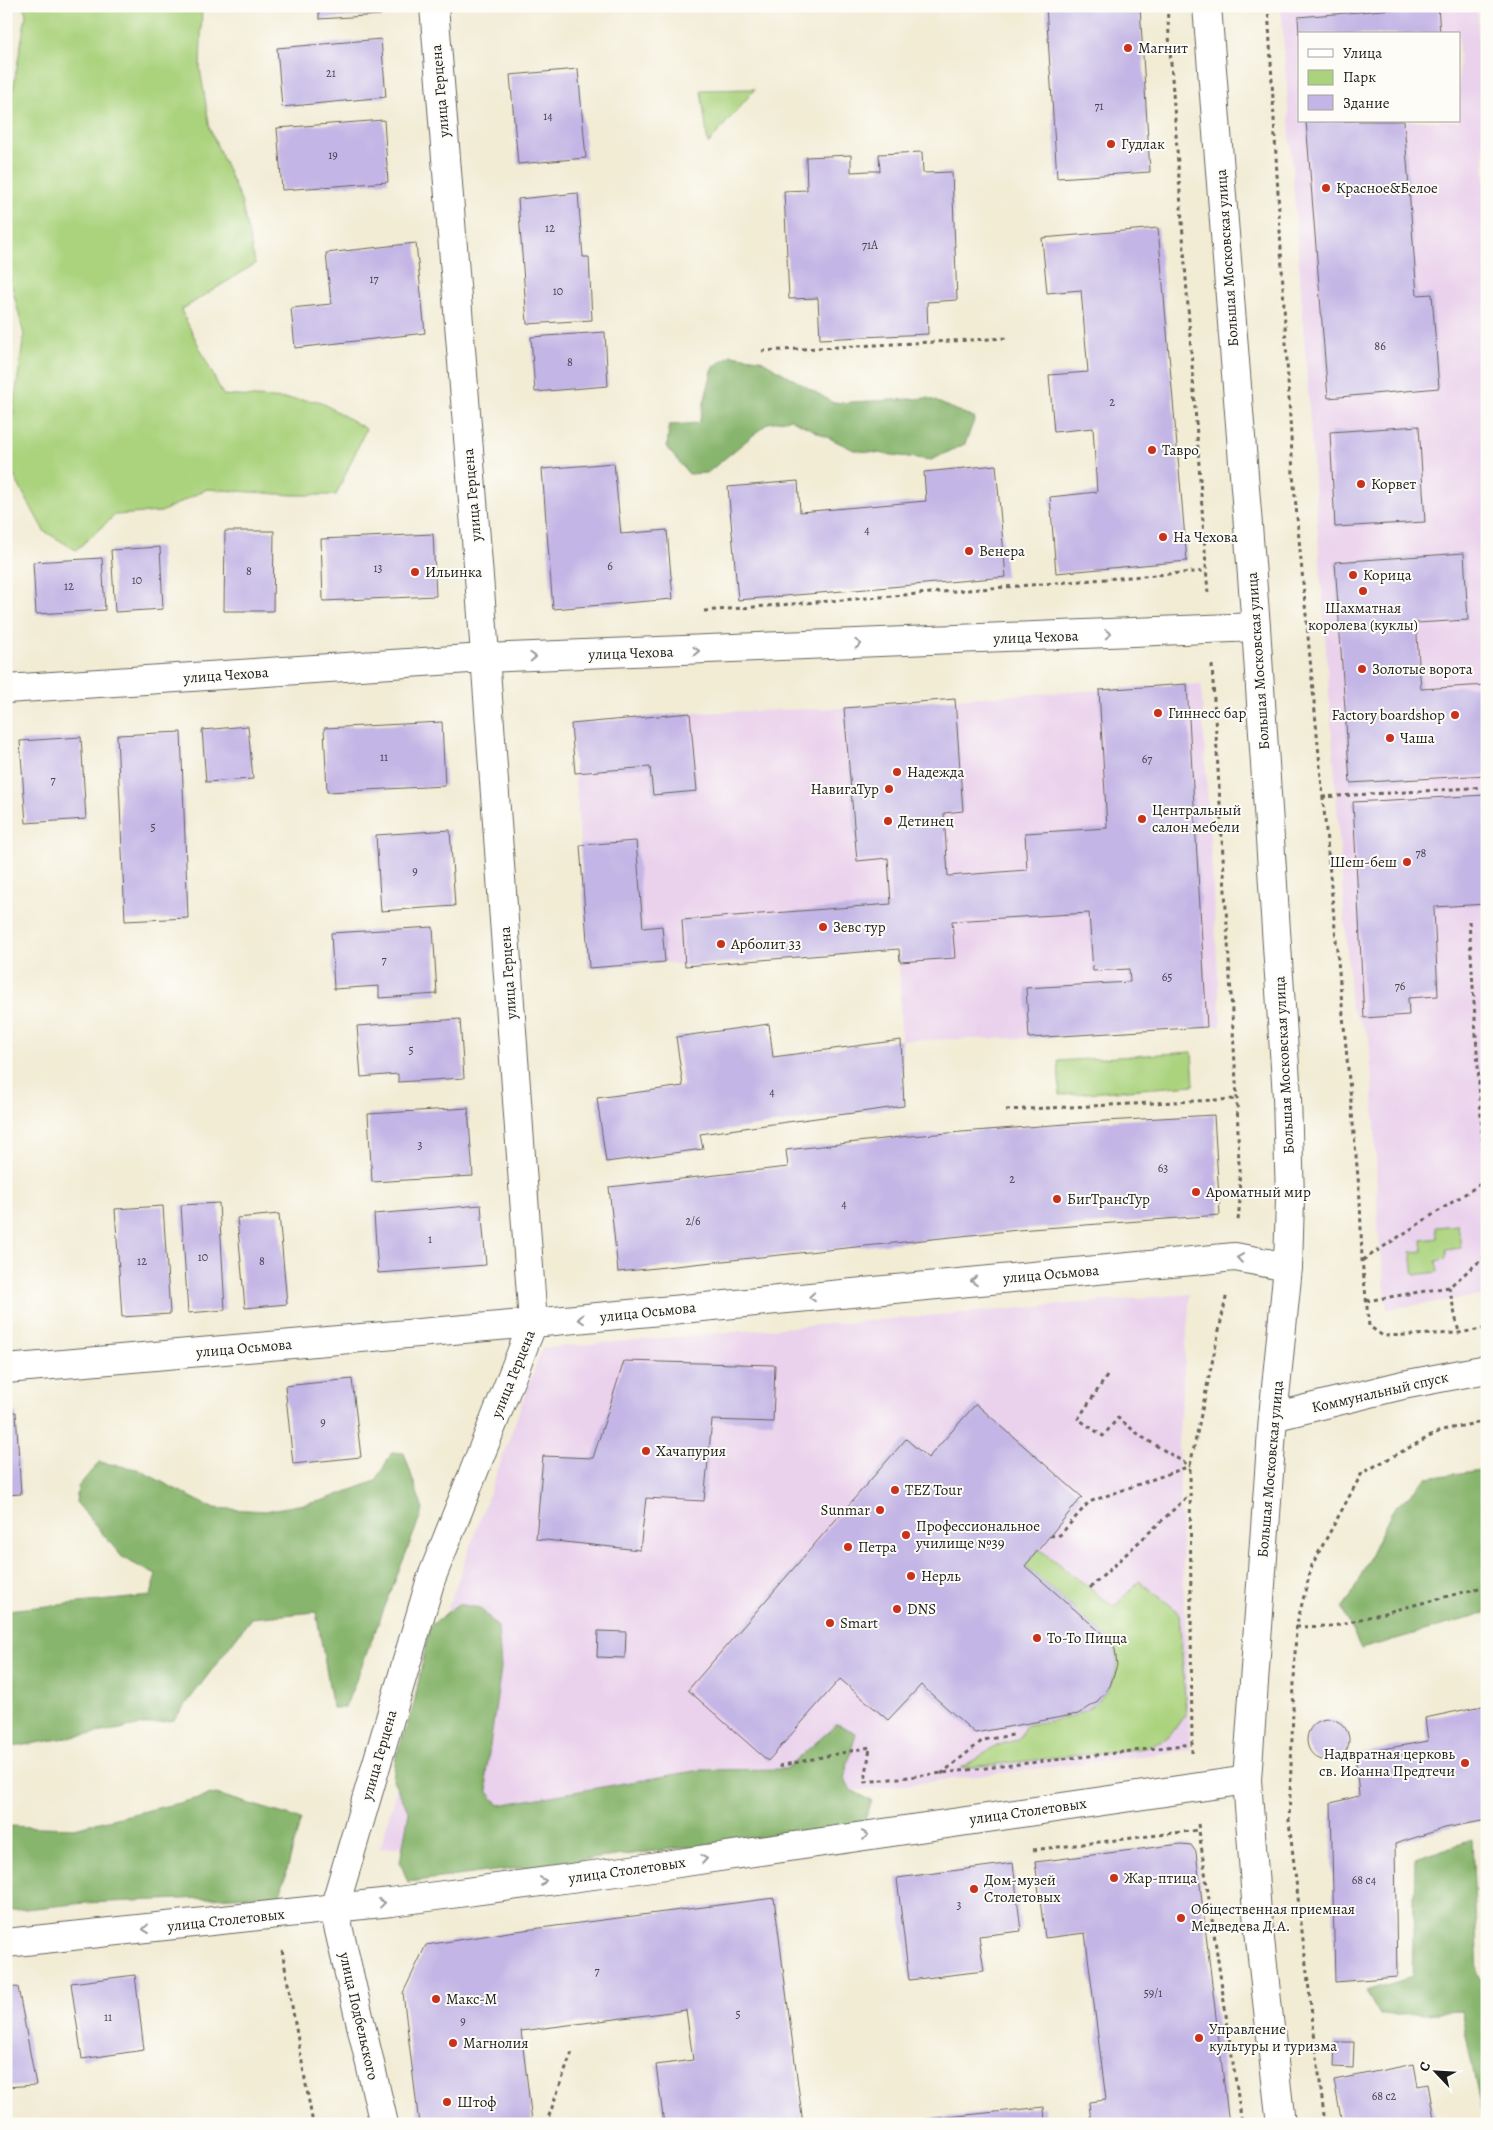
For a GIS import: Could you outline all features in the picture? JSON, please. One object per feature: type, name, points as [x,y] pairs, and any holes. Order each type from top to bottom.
[{"type":"street","name":"улица Герцена","points":[[334,1909],[431,1579],[533,1323],[485,658],[434,6]]},
{"type":"street","name":"Большая Московская улица","points":[[1207,6],[1256,627],[1287,1097],[1290,1199],[1288,1267],[1273,1418],[1247,1780],[1257,1912],[1281,2124]]},
{"type":"street","name":"улица Чехова","points":[[6,689],[485,658],[1256,627]]},
{"type":"street","name":"улица Осьмова","points":[[6,1369],[533,1323],[1235,1257],[1288,1267]]},
{"type":"street","name":"Коммунальный спуск","points":[[1273,1418],[1403,1385],[1487,1369]]},
{"type":"street","name":"улица Столетовых","points":[[6,1943],[334,1909],[631,1870],[1247,1780]]},
{"type":"street","name":"улица Подбельского","points":[[334,1909],[384,2124]]},
{"type":"path","points":[[1166,6],[1210,630],[1237,1099],[1240,1200],[1235,1257],[1190,1466],[1192,1788],[1242,2124]]},
{"type":"path","points":[[1268,6],[1293,474],[1360,1199],[1362,1260],[1369,1326],[1384,1336],[1460,1333],[1487,1328]]},
{"type":"path","points":[[762,351],[1008,338]]},
{"type":"path","points":[[695,612],[1206,571]]},
{"type":"path","points":[[1322,796],[1487,787]]},
{"type":"path","points":[[1469,921],[1487,1213]]},
{"type":"path","points":[[1006,1110],[1237,1099]]},
{"type":"path","points":[[1362,1260],[1485,1181]]},
{"type":"path","points":[[1366,1301],[1449,1287],[1487,1255]]},
{"type":"path","points":[[1449,1287],[1460,1333]]},
{"type":"path","points":[[1107,1376],[1078,1419],[1103,1436],[1118,1418],[1142,1437],[1190,1466]]},
{"type":"path","points":[[1325,2124],[1289,1822],[1296,1627],[1312,1565],[1362,1473],[1442,1430],[1487,1421]]},
{"type":"path","points":[[1050,1536],[1060,1535],[1089,1502],[1190,1466]]},
{"type":"path","points":[[1090,1588],[1189,1496]]},
{"type":"path","points":[[1296,1627],[1334,1626],[1487,1586]]},
{"type":"path","points":[[941,1774],[983,1740],[1013,1735]]},
{"type":"path","points":[[779,1766],[870,1747],[865,1782],[1192,1744]]},
{"type":"path","points":[[1026,1851],[1199,1830]]},
{"type":"path","points":[[276,1915],[312,2124]]},
{"type":"path","points":[[546,2124],[573,2049]]},
{"type":"shaded area","points":[[1281,6],[1477,6],[1487,227],[1487,1295],[1387,1309],[1378,1227],[1375,1126],[1369,1035],[1351,1008]]},
{"type":"shaded area","points":[[1201,684],[1221,1026],[1029,1038],[901,1040],[899,949],[685,966],[665,962],[587,932],[571,724],[690,713],[844,708],[979,697]]},
{"type":"shaded area","points":[[1190,1294],[1178,1443],[1190,1750],[380,1849],[436,1641],[542,1348]]},
{"type":"green space","points":[[24,6],[202,6],[200,69],[210,129],[241,201],[255,264],[181,310],[223,395],[319,401],[366,429],[336,495],[293,495],[207,489],[161,512],[115,515],[76,550],[44,531],[6,462],[24,335],[6,262],[6,129],[26,15]]},
{"type":"green space","points":[[755,89],[708,144],[701,90]]},
{"type":"green space","points":[[731,355],[759,359],[834,403],[928,398],[975,418],[965,444],[931,460],[854,450],[790,419],[768,423],[707,473],[689,474],[667,448],[669,425],[699,423],[713,367]]},
{"type":"green space","points":[[1192,1052],[1194,1085],[1060,1095],[1058,1061]]},
{"type":"green space","points":[[1458,1225],[1461,1248],[1446,1250],[1446,1259],[1436,1261],[1438,1272],[1414,1275],[1411,1252],[1423,1251],[1422,1240],[1437,1238],[1436,1227]]},
{"type":"green space","points":[[392,1452],[404,1453],[423,1510],[345,1708],[333,1708],[316,1612],[251,1618],[174,1720],[6,1748],[6,1610],[151,1596],[156,1575],[123,1558],[76,1502],[78,1487],[99,1462],[137,1469],[212,1508],[265,1511],[321,1501],[376,1481]]},
{"type":"green space","points":[[1487,1469],[1487,1613],[1361,1649],[1342,1608],[1351,1596],[1392,1511],[1427,1478]]},
{"type":"green space","points":[[1039,1549],[1114,1607],[1139,1581],[1179,1612],[1186,1713],[1169,1737],[1145,1748],[961,1768],[1000,1744],[1018,1740],[1026,1725],[1064,1718],[1085,1711],[1101,1698],[1113,1679],[1117,1660],[1111,1643],[1025,1566]]},
{"type":"green space","points":[[458,1604],[480,1608],[498,1627],[501,1668],[486,1774],[488,1792],[499,1805],[700,1770],[786,1769],[837,1724],[856,1733],[844,1779],[851,1790],[872,1801],[863,1825],[408,1882],[400,1862],[409,1812],[393,1780],[396,1756],[413,1708],[430,1626]]},
{"type":"green space","points":[[216,1794],[301,1819],[280,1895],[84,1903],[6,1911],[6,1826],[74,1828]]},
{"type":"green space","points":[[1472,1840],[1478,1974],[1487,1993],[1487,2124],[1484,2124],[1461,2011],[1380,2015],[1366,1991],[1412,1977],[1415,1859]]},
{"type":"building","points":[[319,6],[381,6],[381,15],[319,19]]},
{"type":"building","points":[[1046,6],[1140,6],[1150,172],[1057,178]]},
{"type":"building","points":[[1438,6],[1440,32],[1299,32],[1298,17]]},
{"type":"building","points":[[381,39],[386,97],[282,107],[277,48]]},
{"type":"building","points":[[578,69],[586,158],[518,164],[510,75]]},
{"type":"building","points":[[384,120],[388,182],[282,190],[277,128]]},
{"type":"building","points":[[1306,122],[1404,122],[1417,295],[1432,294],[1439,388],[1328,398]]},
{"type":"building","points":[[922,152],[923,173],[952,172],[957,300],[927,302],[928,334],[820,339],[818,298],[789,299],[784,191],[807,190],[806,157],[851,155],[851,172],[880,171],[879,154]]},
{"type":"building","points":[[578,193],[583,257],[589,257],[592,320],[527,324],[518,199]]},
{"type":"building","points":[[1158,228],[1187,561],[1056,573],[1050,497],[1097,492],[1093,428],[1054,432],[1049,375],[1088,372],[1081,290],[1047,293],[1042,238]]},
{"type":"building","points":[[416,243],[425,333],[295,348],[291,308],[331,304],[326,253]]},
{"type":"building","points":[[605,332],[608,386],[535,392],[531,337]]},
{"type":"building","points":[[1419,426],[1425,522],[1335,527],[1330,432]]},
{"type":"building","points":[[614,463],[621,534],[667,530],[673,599],[553,609],[542,469]]},
{"type":"building","points":[[996,465],[1006,577],[738,600],[728,487],[798,481],[800,512],[926,501],[924,472]]},
{"type":"building","points":[[225,531],[274,531],[273,611],[224,611]]},
{"type":"building","points":[[433,534],[436,596],[323,601],[321,539]]},
{"type":"building","points":[[160,547],[163,609],[115,612],[111,550]]},
{"type":"building","points":[[1464,553],[1468,620],[1416,623],[1421,689],[1487,685],[1487,775],[1350,783],[1335,562]]},
{"type":"building","points":[[102,558],[105,610],[36,614],[33,562]]},
{"type":"building","points":[[1187,684],[1207,1027],[1029,1038],[1026,988],[1130,982],[1129,969],[1093,971],[1089,913],[952,921],[955,958],[900,962],[899,949],[685,966],[682,920],[891,904],[888,858],[857,861],[844,708],[955,699],[963,811],[944,813],[948,876],[1027,870],[1025,833],[1107,828],[1099,690]]},
{"type":"building","points":[[690,713],[697,791],[653,795],[650,767],[575,773],[571,724]]},
{"type":"building","points":[[442,722],[445,786],[327,792],[324,728]]},
{"type":"building","points":[[248,726],[253,779],[206,782],[202,730]]},
{"type":"building","points":[[181,732],[188,918],[125,921],[117,735]]},
{"type":"building","points":[[81,737],[86,819],[26,823],[20,741]]},
{"type":"building","points":[[1487,795],[1487,904],[1434,907],[1438,996],[1408,998],[1409,1015],[1364,1018],[1353,802]]},
{"type":"building","points":[[450,830],[455,906],[381,911],[376,835]]},
{"type":"building","points":[[636,841],[643,928],[662,926],[665,962],[589,968],[580,845]]},
{"type":"building","points":[[433,927],[437,994],[379,998],[379,986],[334,989],[331,933]]},
{"type":"building","points":[[460,1019],[464,1078],[398,1082],[398,1074],[361,1077],[357,1026]]},
{"type":"building","points":[[769,1024],[773,1057],[901,1040],[904,1106],[700,1134],[703,1149],[606,1162],[597,1098],[683,1086],[676,1037]]},
{"type":"building","points":[[468,1108],[473,1176],[372,1182],[368,1114]]},
{"type":"building","points":[[1214,1115],[1220,1215],[1018,1230],[618,1272],[609,1187],[788,1167],[786,1150],[910,1136],[1105,1121]]},
{"type":"building","points":[[219,1203],[225,1310],[188,1313],[181,1205]]},
{"type":"building","points":[[481,1205],[486,1265],[378,1273],[374,1214]]},
{"type":"building","points":[[163,1206],[170,1314],[122,1317],[115,1209]]},
{"type":"building","points":[[279,1214],[287,1304],[245,1308],[237,1218]]},
{"type":"building","points":[[624,1361],[775,1365],[773,1422],[712,1420],[704,1501],[646,1498],[640,1550],[536,1539],[543,1456],[593,1458]]},
{"type":"building","points":[[352,1379],[361,1457],[293,1464],[285,1386]]},
{"type":"building","name":"Нерль","points":[[976,1404],[1082,1497],[1025,1566],[1106,1637],[1115,1649],[1117,1665],[1110,1686],[1096,1703],[1078,1714],[975,1733],[921,1685],[888,1720],[840,1679],[768,1761],[688,1690],[906,1439],[928,1458]]},
{"type":"building","points":[[6,1412],[16,1412],[21,1494],[6,1495]]},
{"type":"building","points":[[598,1631],[626,1632],[625,1658],[597,1657]]},
{"type":"building","points":[[1487,1705],[1487,1820],[1445,1828],[1395,1844],[1397,1977],[1335,1982],[1331,1803],[1359,1796],[1355,1754],[1428,1741],[1425,1718]]},
{"type":"building","points":[[1332,1719],[1340,1722],[1346,1728],[1349,1740],[1346,1752],[1340,1758],[1324,1761],[1316,1758],[1310,1752],[1307,1736],[1310,1728],[1316,1722]]},
{"type":"building","points":[[1181,1844],[1191,1845],[1196,1852],[1229,2124],[1091,2124],[1089,2102],[1106,2100],[1085,1933],[1045,1938],[1035,1862]]},
{"type":"building","points":[[1013,1863],[1021,1931],[979,1936],[984,1971],[909,1980],[897,1878]]},
{"type":"building","points":[[774,1898],[803,2124],[664,2124],[656,2065],[693,2060],[686,2010],[521,2031],[532,2121],[509,2124],[419,2124],[403,1993],[426,1945],[509,1932]]},
{"type":"building","points":[[135,1975],[144,2050],[82,2059],[71,1983]]},
{"type":"building","points":[[18,1987],[36,2085],[6,2087],[6,1988]]},
{"type":"building","points":[[1335,2042],[1354,2042],[1353,2068],[1334,2067]]},
{"type":"building","points":[[1414,2064],[1418,2086],[1428,2084],[1435,2124],[1342,2124],[1334,2080]]},
{"type":"building","points":[[1044,2107],[1045,2124],[909,2124],[909,2121]]},
{"type":"place","name":"Магнит","points":[[1128,48]]},
{"type":"place","name":"Гудлак","points":[[1111,144]]},
{"type":"place","name":"Красное&Белое","points":[[1326,188]]},
{"type":"place","name":"Тавро","points":[[1152,450]]},
{"type":"place","name":"Корвет","points":[[1361,484]]},
{"type":"place","name":"На Чехова","points":[[1163,537]]},
{"type":"place","name":"Венера","points":[[969,551]]},
{"type":"place","name":"Ильинка","points":[[415,572]]},
{"type":"place","name":"Корица","points":[[1353,575]]},
{"type":"place","name":"Шахматная королева (куклы)","points":[[1363,591]]},
{"type":"place","name":"Золотые ворота","points":[[1362,669]]},
{"type":"place","name":"Гиннесс бар","points":[[1158,713]]},
{"type":"place","name":"Factory boardshop","points":[[1455,715]]},
{"type":"place","name":"Чаша","points":[[1390,738]]},
{"type":"place","name":"Надежда","points":[[897,772]]},
{"type":"place","name":"НавигаТур","points":[[889,789]]},
{"type":"place","name":"Центральный салон мебели","points":[[1142,819]]},
{"type":"place","name":"Детинец","points":[[888,821]]},
{"type":"place","name":"Шеш-беш","points":[[1407,862]]},
{"type":"place","name":"Зевс тур","points":[[823,927]]},
{"type":"place","name":"Арболит 33","points":[[721,944]]},
{"type":"place","name":"Ароматный мир","points":[[1196,1192]]},
{"type":"place","name":"БигТрансТур","points":[[1057,1199]]},
{"type":"place","name":"Хачапурия","points":[[646,1451]]},
{"type":"place","name":"TEZ Tour","points":[[895,1490]]},
{"type":"place","name":"Sunmar","points":[[880,1510]]},
{"type":"place","name":"Профессиональное училище №39","points":[[906,1535]]},
{"type":"place","name":"Петра","points":[[848,1547]]},
{"type":"place","name":"Нерль","points":[[911,1576]]},
{"type":"place","name":"DNS","points":[[897,1609]]},
{"type":"place","name":"Smart","points":[[830,1623]]},
{"type":"place","name":"То-То Пицца","points":[[1037,1638]]},
{"type":"place","name":"Надвратная церковь св. Иоанна Предтечи","points":[[1465,1763]]},
{"type":"place","name":"Жар-птица","points":[[1114,1878]]},
{"type":"place","name":"Дом-музей Столетовых","points":[[974,1889]]},
{"type":"place","name":"Общественная приемная Медведева Д.А.","points":[[1181,1918]]},
{"type":"place","name":"Макс-М","points":[[436,1999]]},
{"type":"place","name":"Управление культуры и туризма","points":[[1199,2038]]},
{"type":"place","name":"Магнолия","points":[[453,2043]]},
{"type":"place","name":"Штоф","points":[[447,2102]]}]
